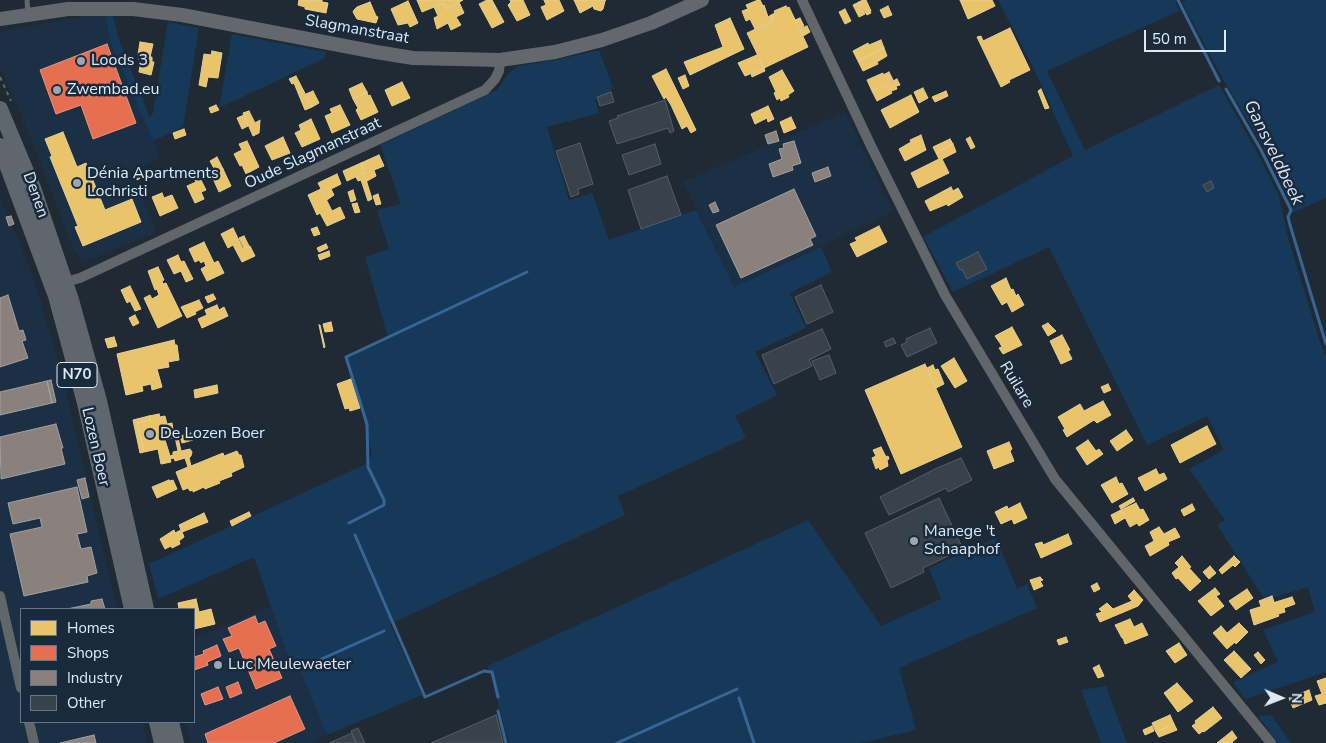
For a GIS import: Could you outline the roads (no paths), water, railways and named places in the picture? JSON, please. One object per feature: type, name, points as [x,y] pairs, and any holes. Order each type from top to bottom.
[{"type":"main road","name":"Slagmanstraat","points":[[0,19],[53,11],[97,8],[161,12],[413,58],[500,60],[555,52],[602,40],[651,23],[702,0]]},
{"type":"main road","name":"Denen","points":[[2,102],[66,282]]},
{"type":"main road","name":"Lozen Boer","points":[[0,146],[56,296],[85,403],[132,608]]},
{"type":"main road","name":"Lozen Boer","points":[[66,282],[99,401],[146,608]]},
{"type":"main road","points":[[157,723],[162,743]]},
{"type":"main road","points":[[171,723],[176,743]]},
{"type":"street","name":"Ruilare","points":[[802,0],[871,146],[945,295],[1055,479],[1271,743]]},
{"type":"street","name":"Oude Slagmanstraat","points":[[66,282],[80,278],[485,90],[495,79],[499,71],[500,60]]},
{"type":"street","points":[[0,596],[20,684]]},
{"type":"street","points":[[29,723],[34,743]]},
{"type":"lane","points":[[27,0],[28,14]]},
{"type":"waterway","name":"Gansveldbeek","points":[[1178,0],[1219,81]]},
{"type":"waterway","name":"Gansveldbeek","points":[[1226,89],[1261,150],[1291,210],[1288,217],[1290,225],[1326,344]]},
{"type":"waterway","points":[[349,523],[384,505],[384,500],[368,467],[367,424],[346,357],[527,272]]},
{"type":"waterway","points":[[355,535],[425,697],[484,671],[492,672],[498,697]]},
{"type":"waterway","points":[[306,666],[384,631]]},
{"type":"waterway","points":[[617,743],[737,689]]},
{"type":"waterway","points":[[739,698],[754,743]]},
{"type":"waterway","points":[[498,711],[506,743]]},
{"type":"place","name":"Loods 3","points":[[81,61]]},
{"type":"place","name":"Zwembad.eu","points":[[57,90]]},
{"type":"place","name":"Dénia Apartments Lochristi","points":[[77,183]]},
{"type":"place","name":"De Lozen Boer","points":[[150,434]]},
{"type":"place","name":"Manege 't Schaaphof","points":[[914,541]]},
{"type":"place","name":"Luc Meulewaeter","points":[[218,665]]}]
